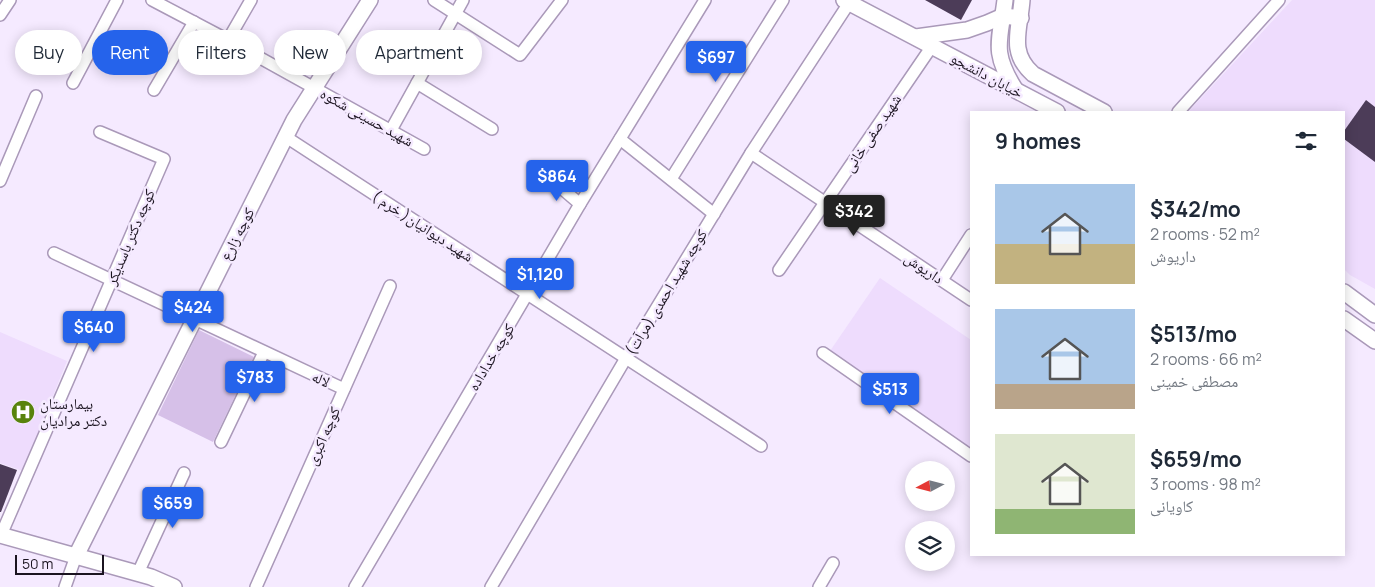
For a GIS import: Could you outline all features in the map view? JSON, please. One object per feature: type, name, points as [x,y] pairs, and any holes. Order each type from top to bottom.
[{"type":"main road","name":"کوچه زارع","points":[[76,556],[294,120],[370,0]]},
{"type":"main road","points":[[1005,0],[999,53],[1002,66],[1016,90]]},
{"type":"main road","name":"خیابان دانشجو","points":[[1022,0],[1017,49],[1024,66],[1033,74],[1102,111]]},
{"type":"main road","name":"خیابان دانشجو","points":[[847,1],[1052,111]]},
{"type":"main road","points":[[916,37],[967,30],[1003,16],[1021,18]]},
{"type":"main road","points":[[1345,293],[1375,315]]},
{"type":"main road","points":[[1345,320],[1375,341]]},
{"type":"main road","points":[[0,535],[138,573],[174,587]]},
{"type":"street","points":[[0,15],[10,0]]},
{"type":"street","points":[[73,82],[117,0]]},
{"type":"street","name":"شهید حسینی شکوه","points":[[152,0],[209,30]]},
{"type":"street","points":[[234,30],[251,0]]},
{"type":"street","points":[[434,0],[520,55],[562,0]]},
{"type":"street","points":[[391,130],[454,13],[463,0]]},
{"type":"street","name":"کوچه خداداده","points":[[356,587],[580,204],[705,0]]},
{"type":"street","points":[[671,179],[783,0]]},
{"type":"street","points":[[1179,111],[1279,0]]},
{"type":"street","name":"کوچه شهید احمدی (مرآت)","points":[[491,587],[626,358],[751,153],[847,1]]},
{"type":"street","points":[[154,90],[194,22]]},
{"type":"street","name":"شهید صفی خانی","points":[[779,270],[932,46]]},
{"type":"street","name":"شهید حسینی شکوه","points":[[264,60],[424,149]]},
{"type":"street","points":[[417,83],[492,129]]},
{"type":"street","points":[[0,181],[36,96]]},
{"type":"street","name":"کوچه دکتر باسدیکر","points":[[0,535],[164,159],[100,132]]},
{"type":"street","name":"شهید دیوانیان( خرم )","points":[[286,136],[761,446]]},
{"type":"street","points":[[620,139],[714,214]]},
{"type":"street","name":"داریوش","points":[[751,153],[970,299]]},
{"type":"street","points":[[552,180],[580,204]]},
{"type":"street","points":[[942,280],[970,237]]},
{"type":"street","name":"لاله","points":[[54,253],[344,389]]},
{"type":"street","name":"کوچه اکبری","points":[[256,587],[390,286]]},
{"type":"street","points":[[222,442],[264,352]]},
{"type":"street","points":[[823,353],[970,455]]},
{"type":"street","points":[[138,573],[184,473]]},
{"type":"street","points":[[65,587],[76,556]]},
{"type":"street","points":[[819,587],[834,563]]},
{"type":"shaded area","points":[[1292,0],[1375,0],[1375,289],[1350,275],[1345,270],[1345,111],[1189,111]]},
{"type":"shaded area","points":[[880,278],[970,339],[970,447],[830,351]]},
{"type":"shaded area","points":[[199,330],[254,357],[213,442],[158,415]]},
{"type":"shaded area","name":"بیمارستان دکتر مرادیان","points":[[0,332],[67,361],[23,471],[0,463]]},
{"type":"building","points":[[925,0],[972,0],[961,20]]},
{"type":"building","points":[[1366,100],[1375,107],[1375,162],[1345,140],[1345,130]]},
{"type":"building","points":[[0,464],[17,470],[1,512],[0,512]]},
{"type":"place","name":"بیمارستان دکتر مرادیان","points":[[23,412]]}]
